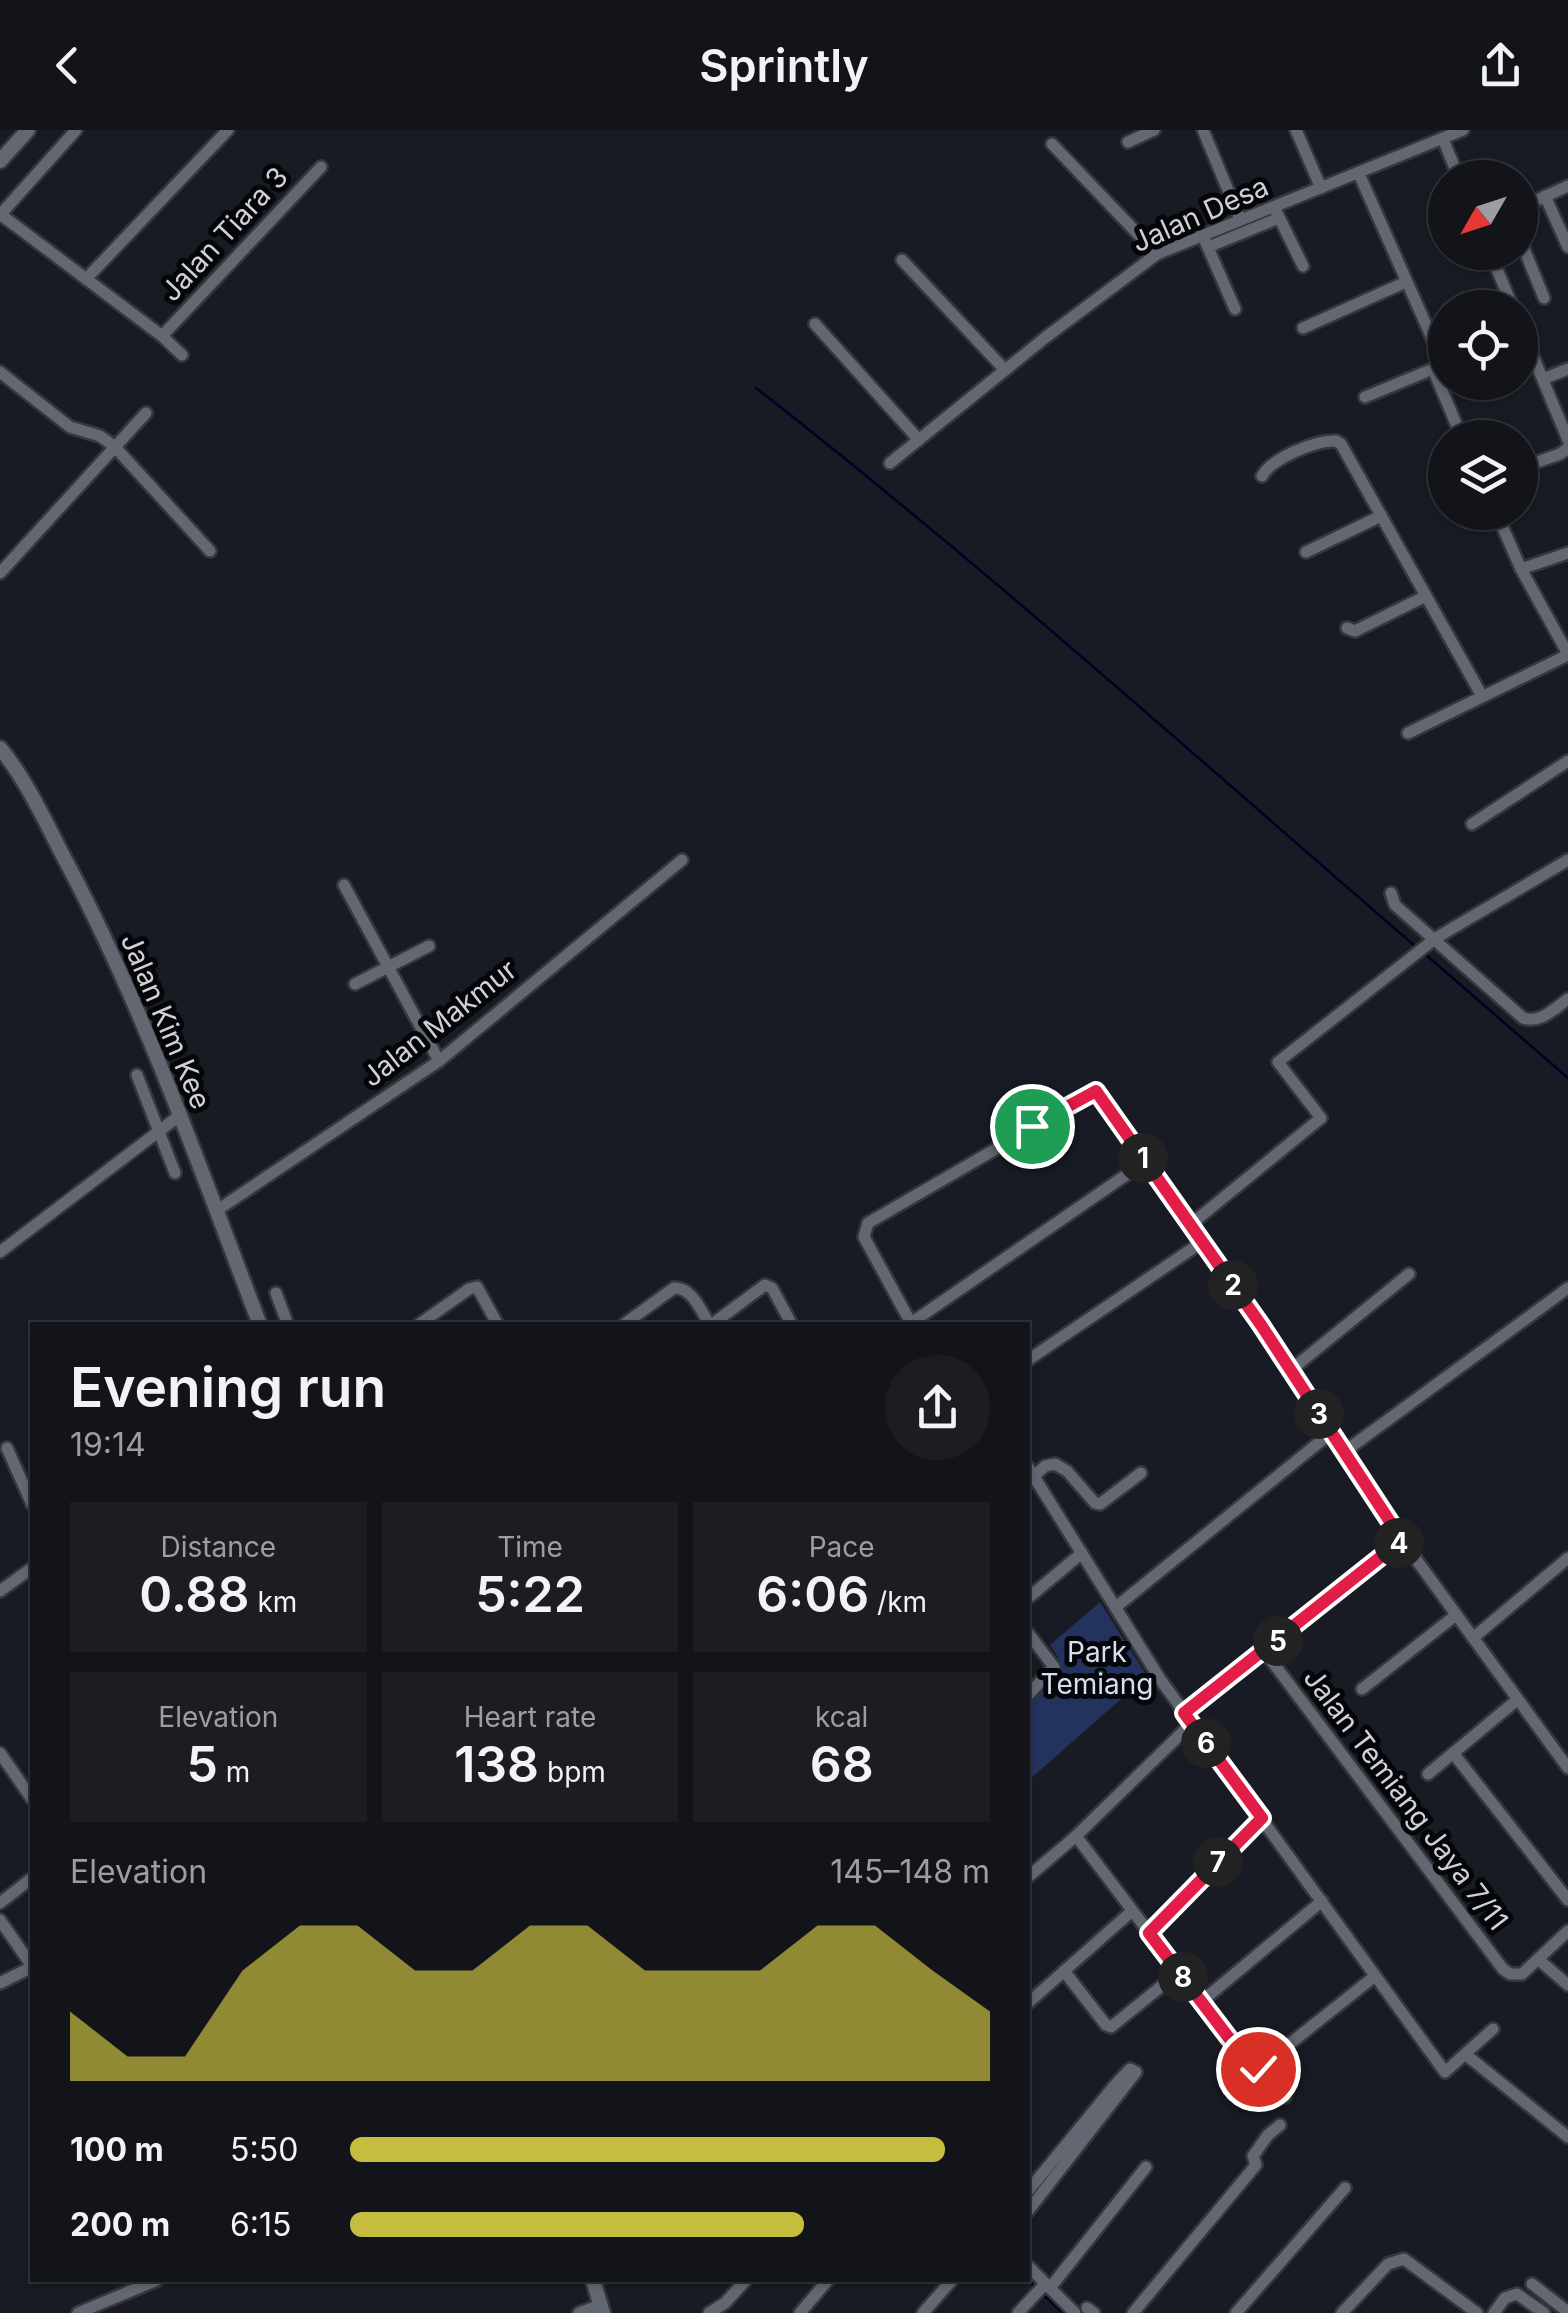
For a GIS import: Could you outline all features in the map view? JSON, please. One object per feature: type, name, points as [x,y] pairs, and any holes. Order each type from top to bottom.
[{"type":"street","points":[[0,161],[28,130]]},
{"type":"street","points":[[76,130],[0,215],[182,355]]},
{"type":"street","points":[[86,279],[228,130]]},
{"type":"street","points":[[1128,142],[1154,130]]},
{"type":"street","points":[[1203,130],[1240,220]]},
{"type":"street","points":[[1296,130],[1322,188]]},
{"type":"street","name":"Jalan Desa","points":[[1208,247],[1322,188],[1464,130]]},
{"type":"street","points":[[1442,139],[1451,160]]},
{"type":"street","points":[[1052,144],[1158,254]]},
{"type":"street","name":"Jalan Tiara 3","points":[[162,336],[322,168]]},
{"type":"street","points":[[1358,174],[1428,336]]},
{"type":"street","points":[[1538,200],[1568,186]]},
{"type":"street","points":[[1546,196],[1568,247]]},
{"type":"street","points":[[1276,212],[1303,266]]},
{"type":"street","name":"Jalan Desa","points":[[890,463],[1102,293],[1158,254],[1240,220],[1276,212]]},
{"type":"street","points":[[1202,234],[1235,309]]},
{"type":"street","points":[[902,260],[1005,370]]},
{"type":"street","points":[[1533,270],[1544,298]]},
{"type":"street","points":[[1303,328],[1406,282]]},
{"type":"street","points":[[815,324],[919,440]]},
{"type":"street","points":[[1538,368],[1568,444],[1560,454],[1538,462]]},
{"type":"street","points":[[1543,380],[1568,369]]},
{"type":"street","points":[[1365,397],[1428,371]]},
{"type":"street","points":[[0,372],[74,430],[100,436],[114,446],[210,551]]},
{"type":"street","points":[[0,573],[146,412]]},
{"type":"street","points":[[1262,476],[1268,467],[1325,441],[1336,440],[1341,444],[1482,696]]},
{"type":"street","points":[[1306,552],[1381,516]]},
{"type":"street","points":[[1408,733],[1568,654],[1504,530]]},
{"type":"street","points":[[1521,569],[1568,553]]},
{"type":"street","points":[[1347,628],[1355,631],[1426,596]]},
{"type":"street","name":"Jalan Kim Kee","points":[[0,748],[42,816],[95,917],[179,1116],[259,1322]]},
{"type":"street","points":[[1472,824],[1568,761]]},
{"type":"street","name":"Jalan Makmur","points":[[216,1211],[439,1061],[682,860]]},
{"type":"street","points":[[1190,1225],[1320,1118],[1278,1062],[1436,938],[1568,860]]},
{"type":"street","points":[[344,885],[439,1061]]},
{"type":"street","points":[[1391,893],[1394,905],[1528,1020],[1540,1018],[1568,1000]]},
{"type":"street","points":[[356,984],[429,946]]},
{"type":"street","points":[[137,1075],[174,1173]]},
{"type":"street","points":[[910,1322],[864,1237],[864,1229],[875,1218],[1096,1091],[1291,1370],[1402,1540],[1568,1768]]},
{"type":"street","points":[[0,1252],[179,1116]]},
{"type":"street","points":[[914,1322],[1145,1162]]},
{"type":"street","points":[[1030,1359],[1202,1242]]},
{"type":"street","points":[[1291,1370],[1409,1274]]},
{"type":"street","points":[[714,1322],[765,1284],[772,1288],[790,1322]]},
{"type":"street","points":[[422,1322],[468,1289],[477,1287],[496,1322]]},
{"type":"street","points":[[627,1322],[674,1288],[681,1288],[708,1322]]},
{"type":"street","points":[[1344,1452],[1568,1288]]},
{"type":"street","points":[[276,1293],[287,1322]]},
{"type":"street","points":[[1116,1608],[1332,1432]]},
{"type":"street","points":[[7,1448],[30,1500]]},
{"type":"street","points":[[1141,1473],[1100,1504],[1062,1466],[1049,1464],[1030,1475],[1188,1718],[1445,2072],[1493,2029]]},
{"type":"street","points":[[1030,1875],[1076,1836],[1188,1718],[1402,1540]]},
{"type":"street","points":[[1030,1596],[1082,1553]]},
{"type":"street","points":[[1473,1638],[1568,1558]]},
{"type":"street","points":[[0,1590],[30,1569]]},
{"type":"street","points":[[1362,1690],[1456,1614]]},
{"type":"street","points":[[1030,1636],[1054,1666],[1030,1692]]},
{"type":"street","name":"Jalan Temiang Jaya 7/11","points":[[1265,1652],[1510,1974],[1522,1974],[1538,1960]]},
{"type":"street","points":[[1428,1774],[1517,1700]]},
{"type":"street","points":[[1453,1753],[1568,1900]]},
{"type":"street","points":[[2,1760],[30,1796]]},
{"type":"street","points":[[1149,1933],[1262,1818]]},
{"type":"street","points":[[1076,1836],[1202,2002],[1285,2097]]},
{"type":"street","points":[[0,1903],[30,1880]]},
{"type":"street","points":[[1202,2002],[1322,1902]]},
{"type":"street","points":[[1030,2001],[1132,1911]]},
{"type":"street","points":[[0,1920],[30,1963]]},
{"type":"street","points":[[1568,1931],[1538,1960],[1568,1985]]},
{"type":"street","points":[[0,1983],[30,1967]]},
{"type":"street","points":[[1064,1971],[1106,2025],[1111,2026],[1178,1972]]},
{"type":"street","points":[[1258,2069],[1375,1976]]},
{"type":"street","points":[[1465,2054],[1568,2137]]},
{"type":"street","points":[[1030,2189],[1115,2085],[1130,2069],[1136,2072],[1030,2208]]},
{"type":"street","points":[[1133,2313],[1256,2165],[1254,2156],[1258,2148],[1280,2125]]},
{"type":"street","points":[[1018,2313],[1146,2167]]},
{"type":"street","points":[[1236,2313],[1345,2188]]},
{"type":"street","points":[[1342,2313],[1388,2264],[1404,2260],[1478,2313]]},
{"type":"street","points":[[1030,2269],[1042,2289],[1085,2311]]},
{"type":"street","points":[[78,2313],[152,2282]]},
{"type":"street","points":[[593,2311],[594,2282]]},
{"type":"street","points":[[709,2313],[725,2303],[744,2282]]},
{"type":"street","points":[[800,2313],[826,2282]]},
{"type":"street","points":[[923,2313],[950,2282]]},
{"type":"street","points":[[1532,2284],[1568,2312]]},
{"type":"street","points":[[1494,2313],[1504,2298],[1516,2294],[1544,2313]]},
{"type":"green space","name":"Park Temiang","points":[[1100,1602],[1147,1676],[1030,1779],[1030,1701],[1059,1675],[1058,1657],[1050,1645]]},
{"type":"waterway","points":[[756,388],[1007,593],[1415,946]]},
{"type":"waterway","points":[[1425,954],[1568,1078]]},
{"type":"waterway","points":[[1029,2282],[1033,2285]]},
{"type":"waterway","points":[[1044,2295],[1063,2313]]},
{"type":"route","points":[[1032,1126],[1096,1091],[1261,1325],[1402,1540],[1184,1713],[1262,1818],[1149,1933],[1229,2038],[1258,2069]]}]
